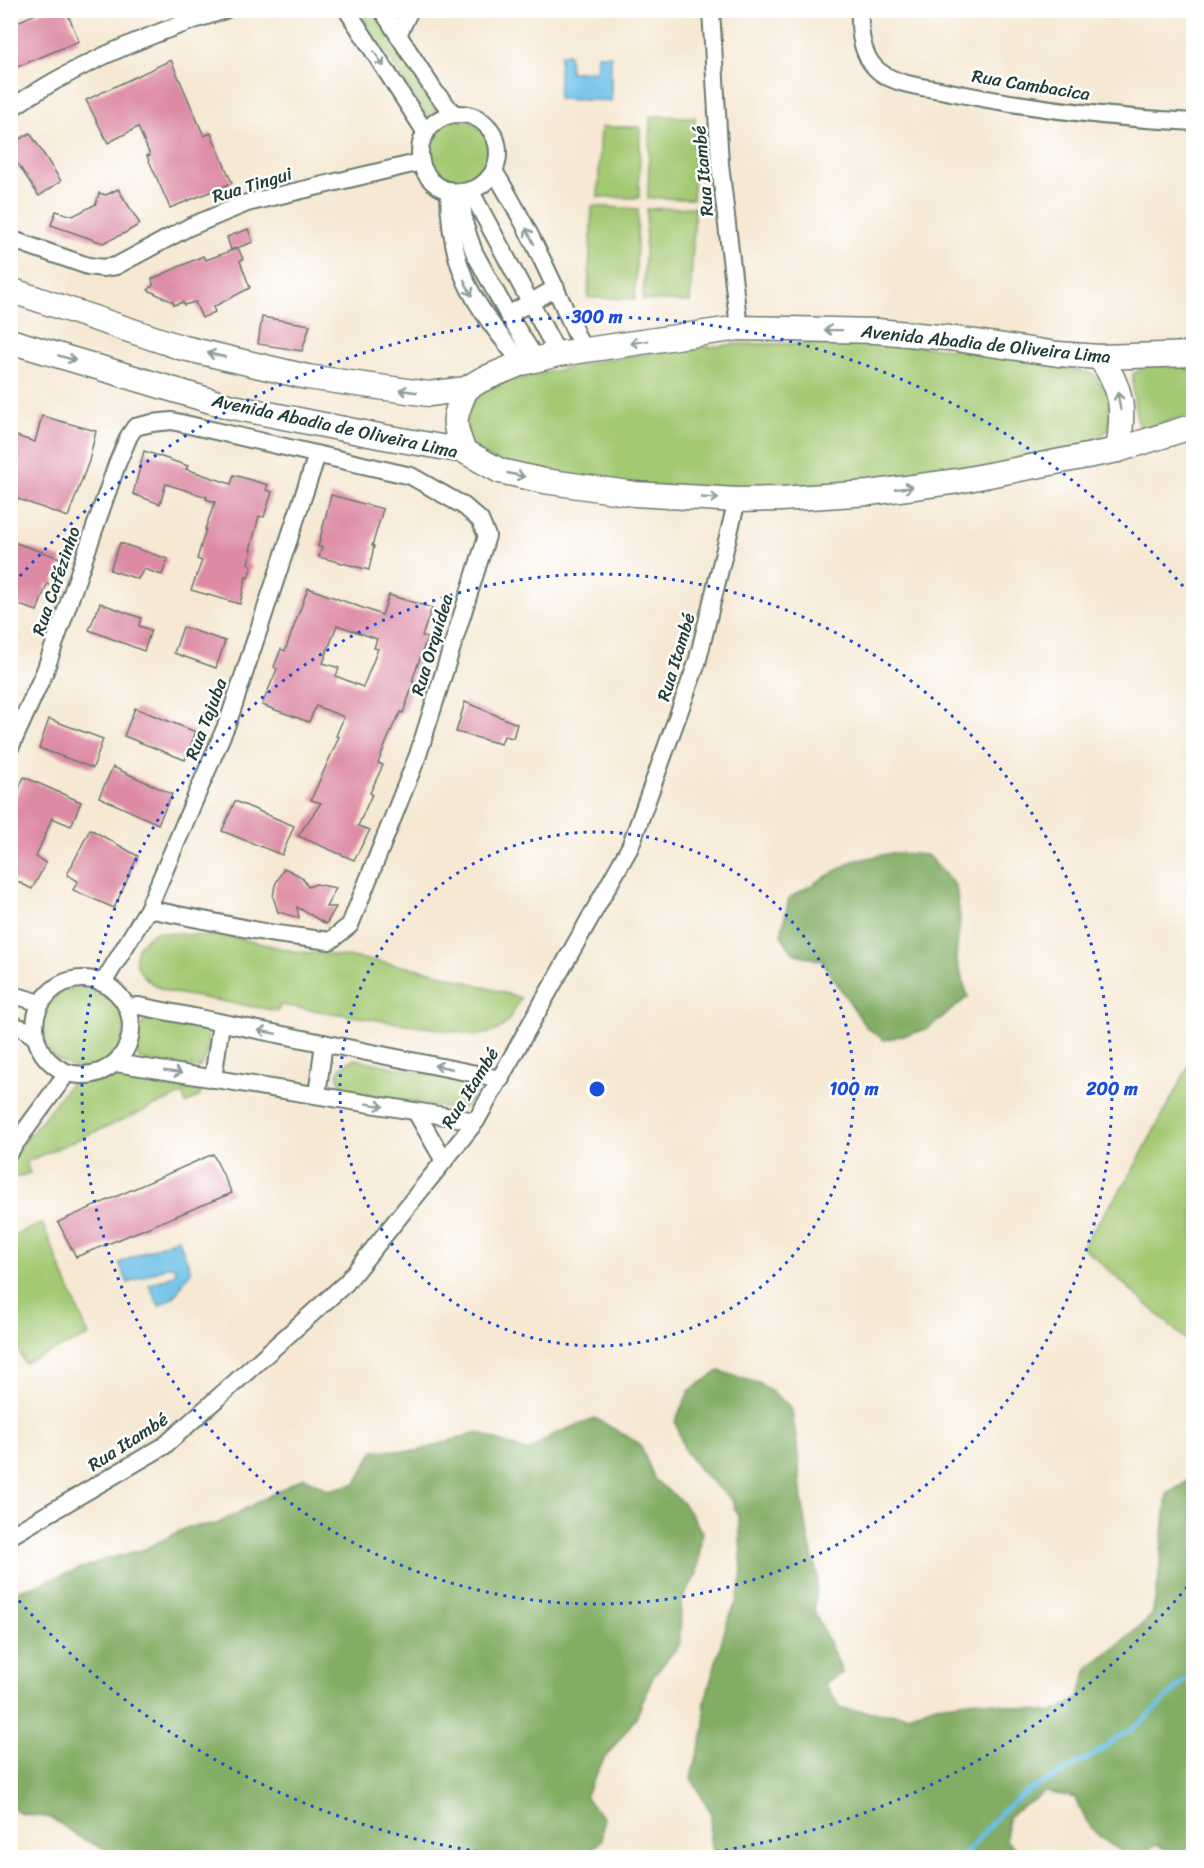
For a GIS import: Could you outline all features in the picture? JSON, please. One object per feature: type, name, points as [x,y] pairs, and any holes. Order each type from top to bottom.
[{"type":"street","points":[[10,109],[63,76],[107,54],[225,10]]},
{"type":"street","points":[[347,10],[426,133]]},
{"type":"street","points":[[382,10],[435,92],[454,114]]},
{"type":"street","points":[[398,35],[410,10]]},
{"type":"street","name":"Rua Itambé","points":[[711,10],[720,164],[739,328]]},
{"type":"street","name":"Rua Cambacica","points":[[860,10],[859,32],[869,63],[881,74],[900,81],[997,102],[1061,112],[1194,122]]},
{"type":"street","points":[[454,114],[466,114],[478,118],[491,131],[498,147],[498,159],[494,171],[479,186],[460,191],[431,180],[421,162],[421,142],[426,133],[443,117],[454,114]]},
{"type":"street","name":"Rua Tingui","points":[[10,240],[88,266],[103,268],[116,266],[189,227],[247,203],[421,162]]},
{"type":"street","points":[[494,171],[513,203],[556,288],[583,350]]},
{"type":"street","points":[[460,191],[465,226],[474,252],[508,315],[539,359]]},
{"type":"street","points":[[460,191],[449,222],[456,261],[470,293],[496,332],[539,359]]},
{"type":"street","points":[[460,191],[531,303],[539,359]]},
{"type":"street","points":[[456,261],[474,252]]},
{"type":"street","points":[[508,315],[556,288]]},
{"type":"street","name":"Avenida Abadia de Oliveira Lima","points":[[10,290],[180,346],[307,376],[429,394],[466,388],[481,380],[539,359],[583,350],[739,328],[877,331],[1099,357],[1194,354]]},
{"type":"street","name":"Avenida Abadia de Oliveira Lima","points":[[10,341],[228,406],[379,436],[464,450],[500,471],[544,481],[635,494],[737,500],[781,499],[891,490],[958,481],[1118,450],[1194,426]]},
{"type":"street","points":[[1099,357],[1112,374],[1121,400],[1122,426],[1118,450]]},
{"type":"street","points":[[464,450],[455,431],[456,411],[466,388]]},
{"type":"street","name":"Rua Orquídea","points":[[135,427],[172,421],[411,476],[464,506],[480,520],[487,536],[418,755],[350,925],[330,941],[269,933],[148,909]]},
{"type":"street","name":"Rua Cafézinho","points":[[10,748],[45,671],[117,464],[135,427]]},
{"type":"street","name":"Rua Tajuba","points":[[103,983],[148,909],[230,719],[317,455]]},
{"type":"street","name":"Rua Itambé","points":[[10,1536],[164,1446],[346,1283],[476,1121],[630,847],[697,663],[737,500]]},
{"type":"street","points":[[89,979],[103,983],[113,989],[127,1007],[131,1022],[130,1037],[125,1051],[116,1063],[105,1071],[80,1076],[67,1073],[52,1065],[41,1053],[35,1037],[34,1025],[41,1003],[50,992],[62,984],[89,979]]},
{"type":"street","points":[[10,994],[41,1003]]},
{"type":"street","points":[[127,1007],[139,1006],[501,1079]]},
{"type":"street","points":[[213,1079],[221,1023]]},
{"type":"street","points":[[10,1024],[24,1029],[35,1037]]},
{"type":"street","points":[[317,1095],[324,1043]]},
{"type":"street","points":[[116,1063],[476,1121]]},
{"type":"street","points":[[10,1151],[67,1073]]},
{"type":"street","points":[[416,1112],[444,1161]]},
{"type":"green space","points":[[359,11],[376,11],[439,108],[431,115],[427,116],[422,110]]},
{"type":"green space","points":[[650,116],[695,117],[693,199],[648,198]]},
{"type":"green space","points":[[457,120],[469,122],[480,129],[487,140],[489,152],[487,164],[480,175],[469,182],[457,184],[445,182],[434,175],[427,164],[425,152],[427,140],[434,129],[445,122]]},
{"type":"green space","points":[[601,127],[640,127],[639,198],[598,197]]},
{"type":"green space","points":[[592,206],[638,209],[635,299],[588,298]]},
{"type":"green space","points":[[695,207],[690,302],[643,300],[647,209]]},
{"type":"green space","points":[[875,343],[954,349],[1057,365],[1093,374],[1110,394],[1109,429],[1085,448],[868,490],[639,487],[502,465],[475,448],[466,427],[469,408],[477,396],[495,385],[595,361],[739,344]]},
{"type":"green space","points":[[1193,362],[1193,414],[1141,430],[1134,402],[1133,374],[1154,365]]},
{"type":"green space","points":[[892,853],[927,855],[956,886],[960,918],[956,958],[968,997],[926,1030],[884,1040],[866,1027],[822,961],[793,953],[781,935],[789,898],[853,861]]},
{"type":"green space","points":[[156,932],[237,938],[293,951],[357,958],[430,971],[521,998],[505,1024],[494,1032],[477,1035],[280,1005],[278,1011],[169,992],[148,981],[137,965],[138,948]]},
{"type":"green space","points":[[84,986],[99,989],[111,996],[126,1022],[119,1048],[109,1061],[96,1067],[81,1068],[66,1065],[54,1057],[45,1045],[41,1030],[44,1013],[51,1002],[66,991]]},
{"type":"green space","points":[[155,1018],[202,1026],[207,1036],[208,1047],[205,1059],[199,1068],[140,1060],[136,1047],[137,1033],[143,1024]]},
{"type":"green space","points":[[1193,1058],[1193,1346],[1082,1246],[1128,1179]]},
{"type":"green space","points":[[355,1059],[465,1082],[473,1090],[473,1098],[467,1105],[457,1110],[346,1091],[339,1080],[338,1072],[340,1068]]},
{"type":"green space","points":[[120,1071],[203,1085],[200,1096],[186,1104],[182,1094],[26,1162],[30,1173],[11,1179],[10,1161],[72,1081],[97,1080]]},
{"type":"green space","points":[[42,1223],[89,1336],[24,1363],[11,1330],[11,1237]]},
{"type":"green space","points":[[719,1371],[761,1384],[791,1407],[802,1500],[818,1577],[814,1610],[843,1673],[824,1683],[841,1709],[908,1715],[936,1705],[978,1700],[1052,1713],[1078,1699],[1089,1666],[1120,1644],[1152,1615],[1158,1584],[1167,1494],[1193,1478],[1193,1844],[1178,1854],[1156,1845],[1139,1857],[1133,1857],[1097,1835],[1086,1820],[1076,1798],[1045,1792],[1008,1817],[1006,1841],[1027,1857],[715,1857],[710,1840],[711,1813],[691,1778],[705,1727],[704,1704],[727,1622],[737,1601],[742,1574],[739,1520],[732,1500],[702,1473],[685,1451],[675,1422],[689,1391]]},
{"type":"green space","points":[[595,1418],[640,1444],[655,1480],[683,1503],[702,1532],[697,1574],[681,1602],[680,1644],[653,1677],[636,1718],[604,1759],[585,1797],[603,1818],[602,1840],[583,1857],[121,1857],[81,1838],[51,1818],[19,1813],[11,1805],[11,1592],[106,1559],[145,1549],[188,1527],[217,1524],[304,1477],[329,1490],[356,1483],[374,1450],[418,1451],[477,1432],[527,1452],[552,1435]]},
{"type":"water","points":[[560,54],[569,54],[570,72],[596,71],[597,55],[611,55],[611,101],[558,99]]},
{"type":"water","points":[[178,1238],[191,1271],[174,1297],[159,1306],[149,1285],[174,1275],[176,1269],[169,1266],[128,1283],[119,1263]]},
{"type":"building","points":[[45,10],[66,10],[79,41],[10,70],[10,25]]},
{"type":"building","points":[[171,60],[204,136],[211,133],[232,183],[170,208],[147,156],[150,155],[138,127],[108,143],[86,100]]},
{"type":"building","points":[[30,133],[61,181],[39,196],[10,152],[10,145]]},
{"type":"building","points":[[118,189],[140,224],[125,233],[103,243],[51,225],[56,211],[73,216],[96,204],[99,193],[106,195]]},
{"type":"building","points":[[248,229],[253,242],[231,250],[227,237]]},
{"type":"building","points":[[238,248],[243,259],[240,261],[250,288],[213,307],[215,312],[202,318],[195,302],[174,305],[173,302],[148,290],[153,285],[152,279],[203,256],[206,260]]},
{"type":"building","points":[[262,317],[310,325],[302,351],[258,344]]},
{"type":"building","points":[[42,416],[96,431],[89,461],[68,517],[10,496],[10,434],[35,442]]},
{"type":"building","points":[[144,451],[188,466],[186,469],[231,484],[234,475],[268,485],[266,490],[272,492],[264,517],[259,516],[248,563],[252,566],[248,578],[246,577],[240,604],[191,590],[202,561],[197,559],[215,502],[206,499],[207,497],[166,484],[160,504],[133,494]]},
{"type":"building","points":[[331,495],[383,509],[372,546],[374,546],[369,570],[319,557],[322,547],[318,547]]},
{"type":"building","points":[[10,541],[63,559],[52,586],[47,584],[37,611],[10,602]]},
{"type":"building","points":[[120,543],[168,559],[162,575],[144,569],[138,579],[110,570]]},
{"type":"building","points":[[308,588],[382,615],[389,595],[432,608],[422,636],[427,638],[412,681],[414,682],[403,713],[401,712],[393,726],[378,763],[383,765],[358,826],[370,830],[354,860],[298,836],[321,803],[311,800],[339,737],[336,736],[344,717],[316,706],[309,722],[262,705],[277,669],[274,667],[281,649],[285,651]],"holes":[[[337,625],[377,639],[374,648],[378,649],[363,687],[336,676],[339,668],[323,663]]]},
{"type":"building","points":[[100,603],[141,618],[139,626],[151,630],[144,651],[89,630]]},
{"type":"building","points":[[183,627],[225,641],[216,668],[174,653]]},
{"type":"building","points":[[465,702],[517,724],[513,738],[504,736],[501,744],[456,732]]},
{"type":"building","points":[[135,708],[196,732],[185,760],[124,736]]},
{"type":"building","points":[[49,719],[103,739],[93,768],[39,748]]},
{"type":"building","points":[[113,767],[172,794],[158,824],[99,797]]},
{"type":"building","points":[[24,777],[81,802],[71,826],[52,818],[36,857],[46,863],[32,889],[10,878],[10,809]]},
{"type":"building","points":[[235,801],[294,826],[282,855],[222,831]]},
{"type":"building","points":[[90,829],[138,856],[114,908],[73,890],[78,881],[67,875]]},
{"type":"building","points":[[284,868],[302,877],[308,887],[316,884],[336,888],[326,907],[336,907],[326,924],[297,907],[299,918],[278,912],[273,897],[275,885]]},
{"type":"building","points":[[213,1154],[232,1193],[76,1257],[58,1222]]},
{"type":"waterway","points":[[962,1858],[1000,1813],[1025,1793],[1087,1759],[1143,1721],[1194,1671]]}]
